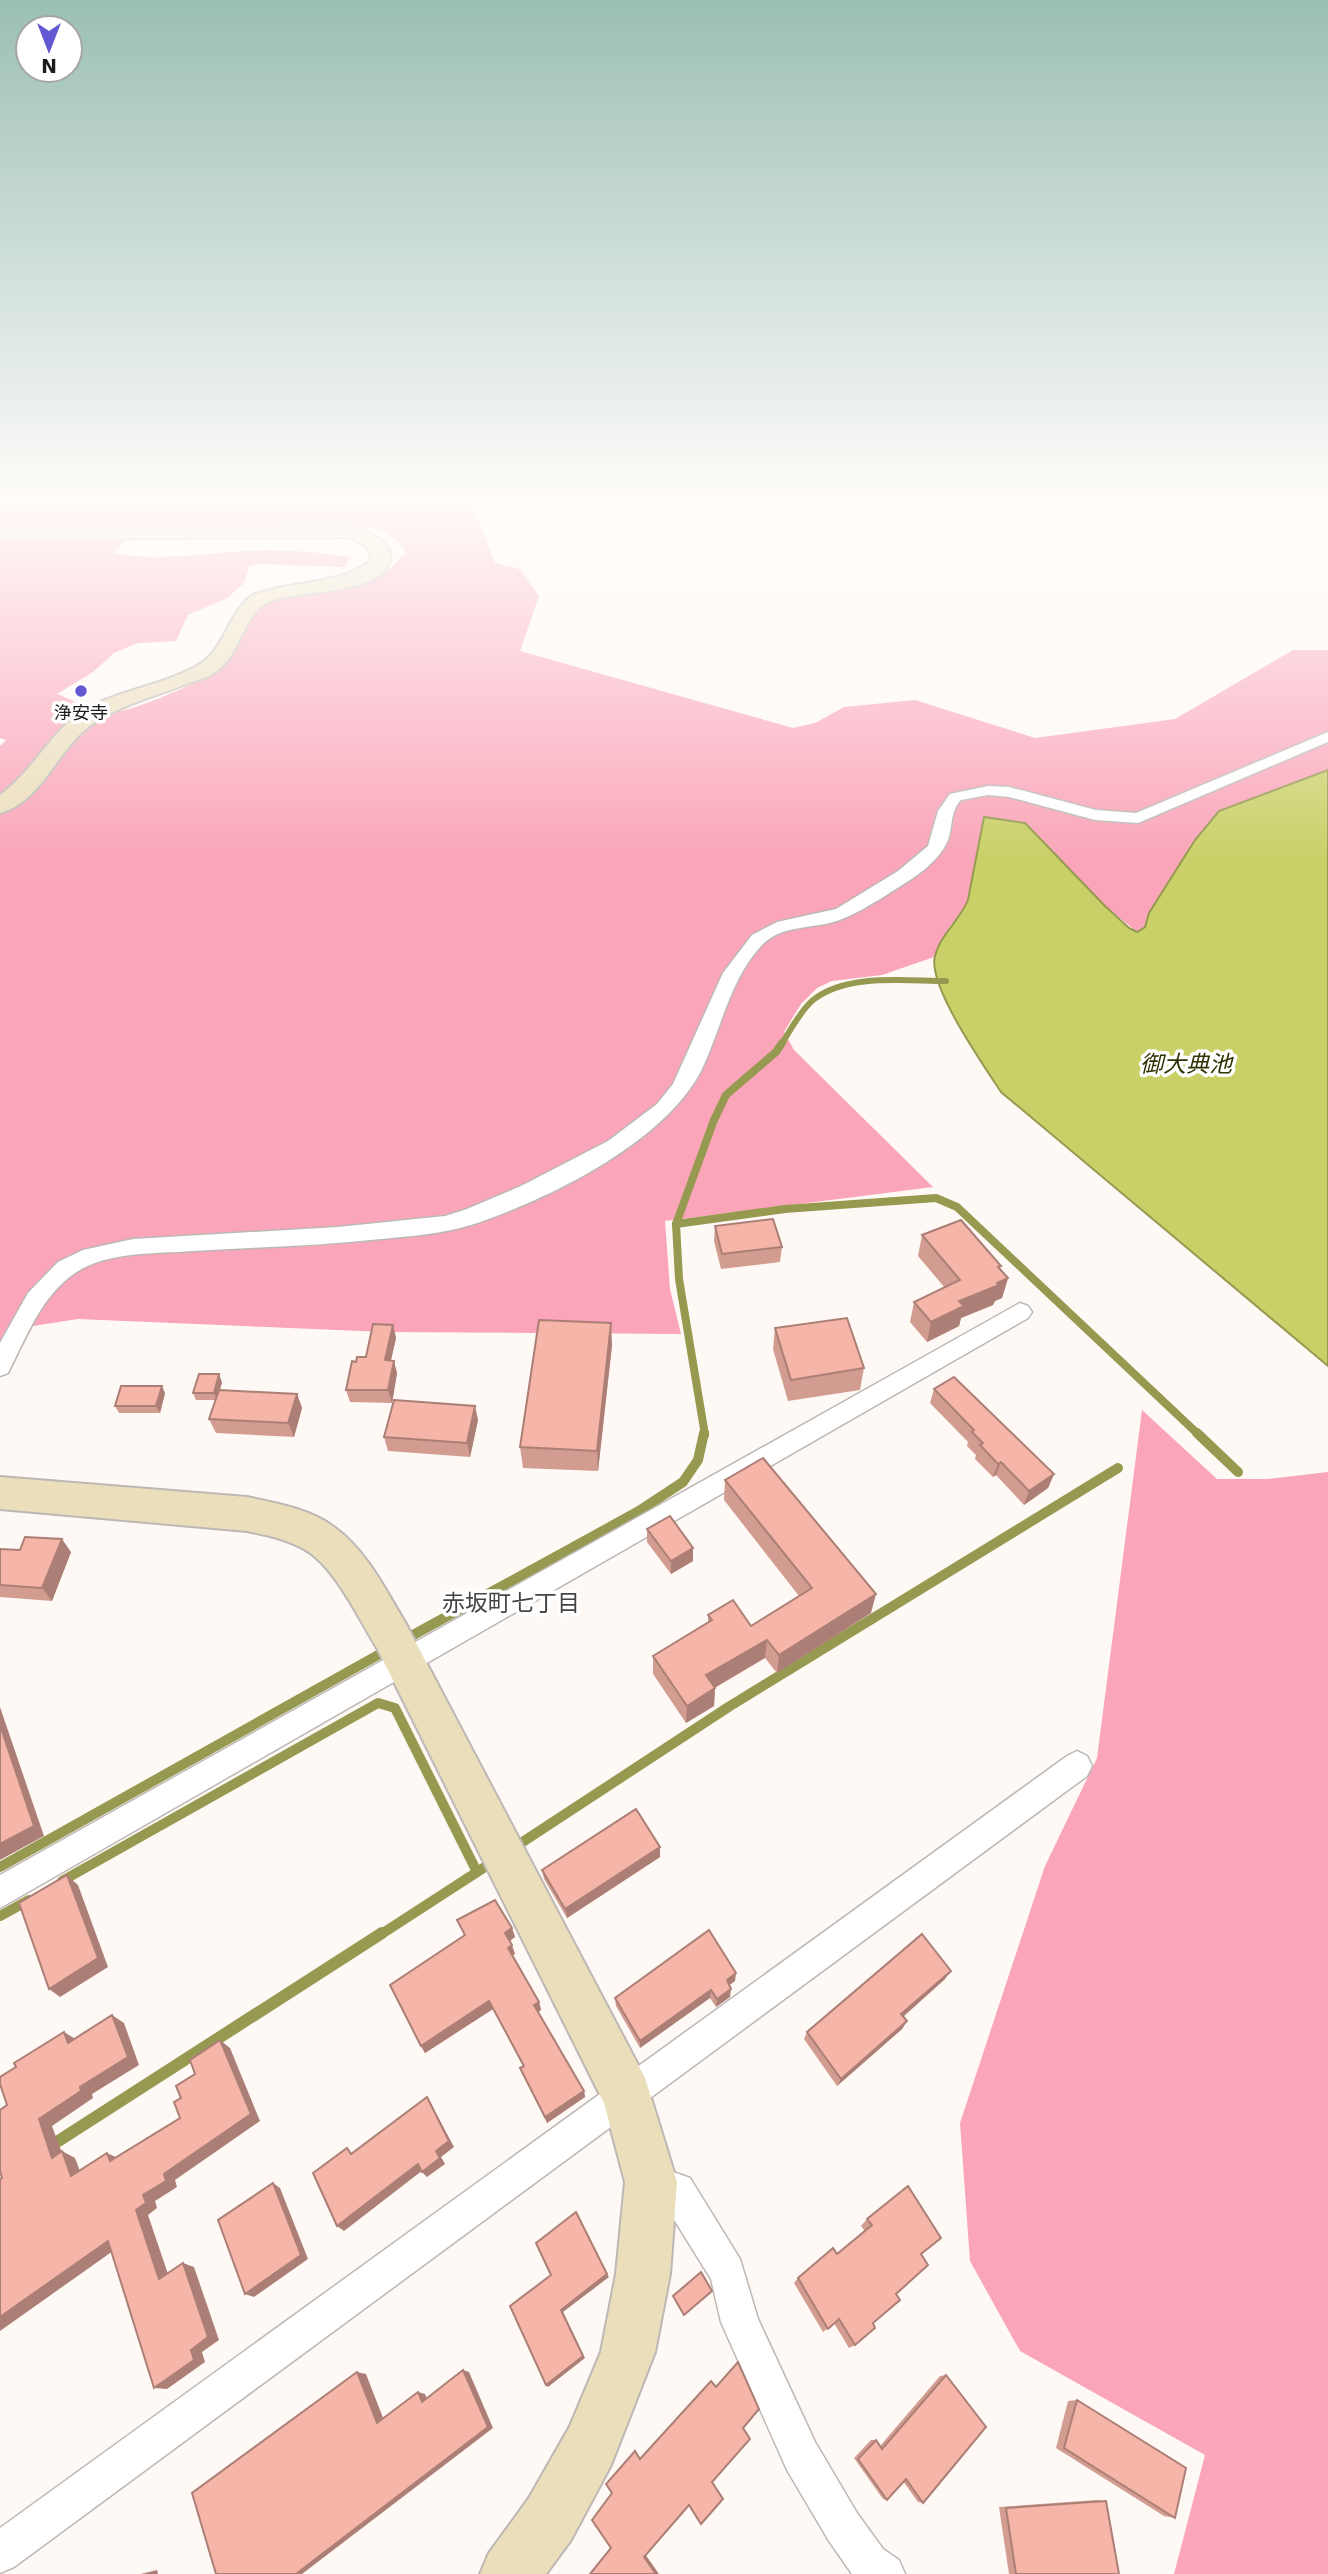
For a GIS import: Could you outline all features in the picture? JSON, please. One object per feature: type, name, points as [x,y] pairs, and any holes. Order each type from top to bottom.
[{"type":"street","points":[[0,806],[22,790],[82,722],[100,711],[207,669],[223,654],[240,622]]},
{"type":"street","points":[[0,1366],[27,1314],[45,1289],[67,1267],[95,1255],[127,1248],[312,1239],[440,1225],[470,1218],[565,1175],[626,1139],[658,1116],[681,1087],[721,992],[738,961],[760,936],[777,927],[833,917],[909,870],[937,848],[942,838],[946,806],[958,796],[982,791],[1013,793],[1105,818],[1138,818],[1328,737]]},
{"type":"street","points":[[0,1892],[399,1650],[1020,1312]]},
{"type":"street","points":[[0,1493],[247,1514],[285,1522],[320,1538],[334,1549],[350,1568],[399,1650],[627,2096],[651,2182],[643,2274],[628,2352],[592,2445],[550,2519],[510,2574]]},
{"type":"street","points":[[0,2553],[1077,1766]]},
{"type":"street","points":[[651,2182],[677,2191],[727,2272],[740,2322],[801,2456],[843,2527],[869,2563],[884,2574]]},
{"type":"shaded area","points":[[0,622],[185,622],[176,641],[138,643],[114,653],[93,672],[57,694],[103,711],[119,711],[156,700],[215,672],[234,651],[248,622],[530,622],[520,651],[793,728],[815,723],[844,707],[915,700],[1035,738],[1175,719],[1293,650],[1328,650],[1328,770],[1219,811],[1195,840],[1149,913],[1145,927],[1137,932],[1105,906],[1025,823],[978,847],[964,910],[950,926],[934,957],[882,975],[832,981],[817,988],[801,1004],[784,1032],[794,1050],[933,1187],[665,1221],[670,1289],[681,1334],[385,1332],[78,1319],[7,1330],[0,1344],[0,746],[6,740],[0,738]]},
{"type":"shaded area","points":[[1142,1410],[1217,1479],[1268,1479],[1328,1472],[1328,2574],[1174,2574],[1205,2455],[1020,2351],[970,2261],[960,2123],[1045,1866],[1097,1758]]},
{"type":"water","name":"御大典池","points":[[1328,770],[1328,1366],[1001,1092],[948,1005],[935,969],[935,956],[968,900],[984,817],[1025,823],[1105,906],[1137,932],[1145,927],[1149,913],[1195,840],[1219,811]]},
{"type":"building","points":[[773,1219],[782,1247],[722,1254],[715,1226]]},
{"type":"building","points":[[961,1220],[1001,1266],[998,1267],[1008,1278],[997,1283],[999,1285],[959,1301],[964,1306],[931,1322],[914,1302],[960,1280],[922,1235]]},
{"type":"building","points":[[847,1318],[864,1368],[791,1380],[775,1328]]},
{"type":"building","points":[[539,1320],[611,1323],[597,1451],[520,1447]]},
{"type":"building","points":[[373,1324],[393,1325],[385,1360],[394,1361],[388,1390],[346,1390],[352,1361],[356,1362],[357,1357],[366,1357]]},
{"type":"building","points":[[199,1374],[219,1374],[214,1393],[193,1393]]},
{"type":"building","points":[[954,1377],[1054,1474],[1029,1491],[1001,1462],[998,1464],[980,1445],[983,1443],[972,1432],[974,1430],[934,1389]]},
{"type":"building","points":[[121,1386],[162,1386],[156,1406],[115,1406]]},
{"type":"building","points":[[219,1390],[297,1394],[288,1423],[209,1419]]},
{"type":"building","points":[[394,1400],[475,1406],[467,1443],[384,1437]]},
{"type":"building","points":[[763,1458],[876,1594],[779,1655],[767,1640],[706,1675],[715,1688],[687,1706],[653,1656],[712,1620],[708,1615],[733,1600],[751,1626],[812,1588],[725,1480]]},
{"type":"building","points":[[670,1516],[693,1548],[671,1561],[647,1529]]},
{"type":"building","points":[[25,1537],[62,1539],[42,1588],[0,1585],[0,1549],[20,1550]]},
{"type":"building","points":[[0,1725],[34,1826],[0,1844]]},
{"type":"building","points":[[636,1809],[660,1847],[565,1909],[542,1870]]},
{"type":"building","points":[[67,1875],[98,1958],[49,1989],[19,1903]]},
{"type":"building","points":[[495,1900],[512,1928],[505,1933],[512,1945],[508,1948],[539,2002],[534,2005],[584,2091],[545,2117],[520,2068],[524,2066],[489,2001],[421,2046],[390,1985],[465,1935],[457,1920]]},
{"type":"building","points":[[709,1930],[736,1973],[727,1980],[731,1989],[717,1999],[711,1990],[640,2041],[615,1998]]},
{"type":"building","points":[[922,1934],[951,1971],[901,2014],[907,2021],[841,2079],[807,2032]]},
{"type":"building","points":[[112,2015],[128,2057],[80,2087],[81,2091],[39,2119],[52,2158],[62,2151],[71,2176],[107,2153],[110,2161],[180,2118],[174,2102],[181,2098],[176,2086],[195,2074],[190,2060],[220,2040],[251,2114],[164,2174],[166,2181],[143,2195],[146,2203],[136,2210],[159,2279],[183,2263],[208,2337],[191,2350],[194,2360],[154,2388],[108,2241],[0,2317],[0,2110],[7,2105],[0,2077],[16,2067],[14,2063],[64,2032],[68,2043]]},
{"type":"building","points":[[427,2097],[449,2141],[436,2151],[440,2158],[422,2172],[418,2164],[337,2226],[313,2173],[347,2148],[351,2154]]},
{"type":"building","points":[[273,2183],[301,2255],[245,2294],[218,2220]]},
{"type":"building","points":[[908,2186],[941,2238],[921,2254],[928,2265],[896,2294],[900,2300],[873,2323],[875,2328],[855,2345],[839,2319],[828,2329],[798,2278],[833,2248],[837,2254],[872,2225],[867,2219]]},
{"type":"building","points":[[576,2212],[607,2274],[561,2310],[583,2356],[546,2385],[510,2306],[551,2275],[536,2243]]},
{"type":"building","points":[[701,2272],[712,2291],[684,2315],[673,2296]]},
{"type":"building","points":[[738,2362],[759,2409],[743,2428],[750,2439],[712,2482],[723,2499],[701,2524],[689,2505],[644,2557],[656,2574],[590,2574],[611,2548],[592,2520],[612,2493],[606,2484],[635,2451],[640,2459],[711,2381],[716,2387]]},
{"type":"building","points":[[463,2370],[488,2427],[296,2574],[216,2574],[192,2493],[357,2372],[377,2423],[418,2392],[422,2402]]},
{"type":"building","points":[[946,2375],[986,2427],[923,2503],[906,2479],[887,2500],[858,2459],[876,2440],[882,2449]]},
{"type":"building","points":[[1077,2400],[1186,2468],[1175,2518],[1064,2448]]},
{"type":"building","points":[[1106,2501],[1119,2574],[1016,2574],[1006,2508]]},
{"type":"waterway","points":[[781,1045],[804,1010],[827,991],[877,980],[946,981]]},
{"type":"waterway","points":[[676,1224],[714,1120],[726,1095],[776,1052],[782,1043]]},
{"type":"waterway","points":[[676,1224],[785,1209],[936,1198],[957,1207],[1199,1435]]},
{"type":"waterway","points":[[676,1224],[679,1279],[705,1435]]},
{"type":"waterway","points":[[404,1640],[639,1511],[683,1482],[698,1460],[704,1433]]},
{"type":"waterway","points":[[1197,1433],[1238,1472]]},
{"type":"waterway","points":[[518,1845],[730,1706],[1118,1468]]},
{"type":"waterway","points":[[0,1867],[387,1650]]},
{"type":"waterway","points":[[62,1881],[378,1703],[395,1708],[477,1872]]},
{"type":"waterway","points":[[380,1935],[491,1863]]},
{"type":"waterway","points":[[0,1916],[29,1900]]},
{"type":"waterway","points":[[49,2147],[382,1933]]},
{"type":"place","name":"浄安寺","points":[[81,691]]},
{"type":"district","name":"赤坂町七丁目","points":[[511,1603]]}]
